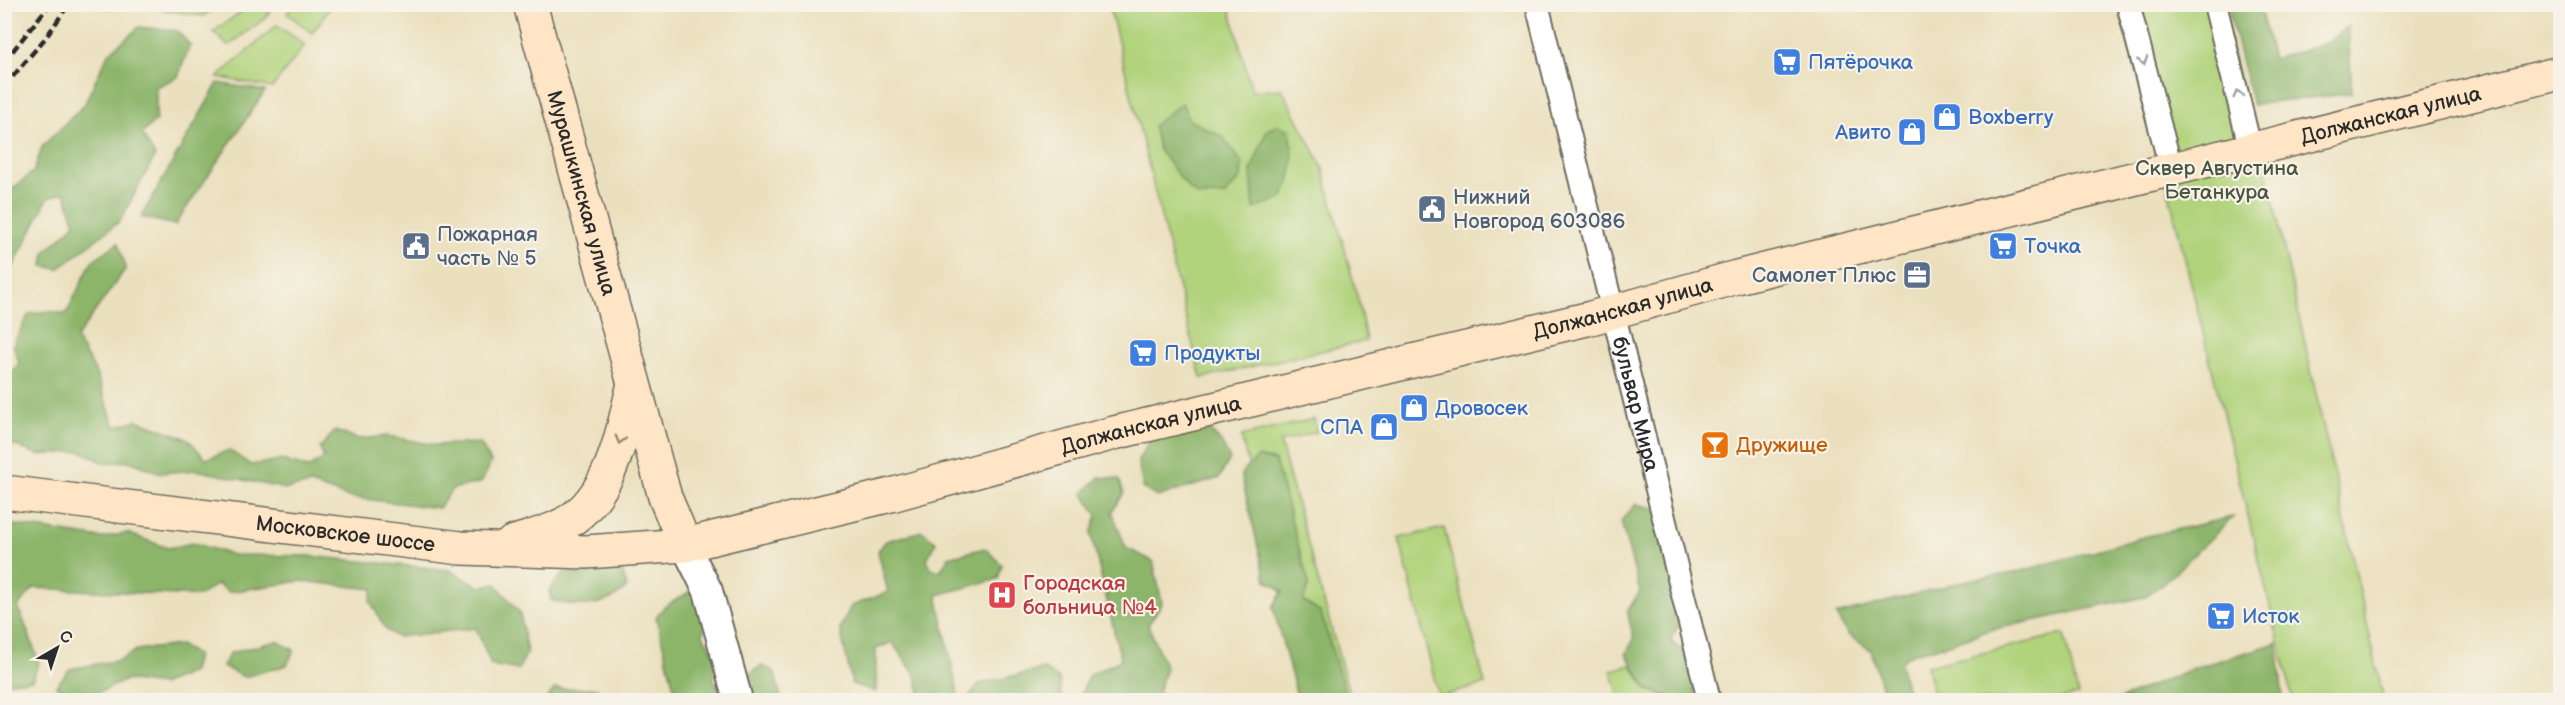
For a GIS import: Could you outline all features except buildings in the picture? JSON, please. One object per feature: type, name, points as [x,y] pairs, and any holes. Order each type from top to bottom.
[{"type":"main road","name":"Мурашкинская улица","points":[[530,4],[665,497],[686,545]]},
{"type":"main road","name":"Должанская улица","points":[[686,545],[891,495],[1114,433],[1615,312],[1737,277],[2560,73]]},
{"type":"main road","name":"Мурашкинская улица","points":[[494,549],[558,528],[579,512],[595,495],[608,475],[621,442],[634,383]]},
{"type":"main road","name":"Московское шоссе","points":[[8,494],[450,546],[586,552],[686,545]]},
{"type":"street","name":"бульвар Мира","points":[[1537,4],[1615,312],[1709,700]]},
{"type":"street","points":[[2128,4],[2171,169]]},
{"type":"street","points":[[2216,4],[2251,151]]},
{"type":"street","name":"Мурашкинская улица","points":[[686,545],[708,591],[738,700]]},
{"type":"green space","points":[[109,5],[220,5],[203,16],[139,6],[106,8]]},
{"type":"green space","points":[[250,5],[276,5],[264,19],[228,46],[213,32]]},
{"type":"green space","points":[[294,5],[332,5],[312,33],[287,13]]},
{"type":"green space","points":[[1109,5],[1229,5],[1252,91],[1282,89],[1322,166],[1358,299],[1366,341],[1201,378]]},
{"type":"green space","name":"Сквер Августина Бетанкура","points":[[2118,5],[2221,5],[2247,110],[2266,168],[2384,700],[2293,700],[2166,181]]},
{"type":"green space","points":[[2227,5],[2259,5],[2273,59],[2324,44],[2348,27],[2352,93],[2253,105]]},
{"type":"green space","points":[[277,25],[305,45],[272,88],[218,77]]},
{"type":"green space","points":[[139,27],[177,31],[190,45],[178,77],[156,87],[156,120],[142,134],[155,156],[120,221],[58,269],[43,266],[45,252],[75,224],[65,192],[48,198],[8,277],[5,278],[4,200],[8,193],[34,171],[42,147],[84,105],[108,54]]},
{"type":"green space","points":[[218,83],[265,91],[175,225],[141,217]]},
{"type":"green space","points":[[1182,103],[1189,120],[1223,137],[1242,163],[1241,177],[1225,195],[1199,196],[1189,189],[1159,150],[1153,126]]},
{"type":"green space","points":[[1278,125],[1290,130],[1293,156],[1289,180],[1282,198],[1254,209],[1251,171],[1267,130]]},
{"type":"green space","points":[[118,243],[126,268],[76,338],[95,371],[115,427],[137,420],[188,439],[206,459],[229,450],[251,465],[282,460],[308,468],[324,458],[320,448],[335,431],[359,439],[388,436],[435,445],[480,443],[491,462],[482,482],[452,489],[439,508],[348,497],[311,484],[286,489],[196,470],[161,473],[129,461],[104,463],[81,451],[38,455],[5,441],[5,367],[11,373],[19,363],[13,344],[29,314],[48,311],[66,314],[92,261]]},
{"type":"green space","points":[[1314,419],[1317,432],[1280,442],[1351,700],[1308,700],[1241,436]]},
{"type":"green space","points":[[1208,428],[1221,442],[1230,459],[1219,478],[1157,497],[1143,488],[1138,461],[1150,440]]},
{"type":"green space","points":[[1258,457],[1275,461],[1309,584],[1303,601],[1321,613],[1347,700],[1298,700],[1273,607],[1283,591],[1266,580],[1241,474]]},
{"type":"green space","points":[[1099,477],[1119,479],[1124,493],[1112,512],[1126,548],[1153,561],[1162,603],[1148,625],[1166,668],[1158,692],[1169,700],[1078,700],[1089,675],[1121,660],[1091,534],[1097,515],[1083,493]]},
{"type":"green space","points":[[1636,504],[1658,509],[1663,527],[1657,541],[1669,550],[1678,583],[1671,595],[1679,625],[1670,640],[1686,654],[1697,700],[1680,700],[1648,689],[1626,654],[1634,639],[1627,611],[1640,592],[1621,521]]},
{"type":"green space","points":[[2233,517],[2164,583],[2144,597],[1990,630],[1933,649],[1915,652],[1900,662],[1909,700],[1885,700],[1871,650],[1848,635],[1836,615],[1969,580],[2014,573],[2147,536]]},
{"type":"green space","points":[[4,525],[102,538],[127,533],[168,548],[193,543],[233,555],[309,556],[449,570],[480,587],[495,583],[520,613],[527,653],[518,670],[491,665],[476,628],[397,637],[386,630],[370,601],[373,589],[301,581],[229,592],[217,584],[199,596],[34,588],[18,606],[39,662],[32,680],[9,682],[5,686]]},
{"type":"green space","points":[[1444,528],[1485,684],[1439,697],[1399,538]]},
{"type":"green space","points":[[922,531],[936,542],[927,559],[931,568],[940,571],[949,557],[985,548],[1002,565],[998,579],[937,595],[958,694],[953,700],[922,700],[916,676],[892,642],[876,649],[876,692],[852,684],[840,628],[851,606],[888,592],[878,551],[886,541]]},
{"type":"green space","points":[[604,564],[621,567],[627,587],[619,594],[601,602],[581,605],[551,600],[549,591],[564,572],[580,574]]},
{"type":"green space","points":[[694,589],[708,605],[703,636],[715,653],[714,682],[728,700],[677,700],[656,617],[664,607]]},
{"type":"green space","points":[[2064,634],[2078,695],[2052,700],[1935,700],[1927,666]]},
{"type":"green space","points":[[277,641],[294,650],[287,665],[244,677],[223,667],[230,653]]},
{"type":"green space","points":[[2277,643],[2283,700],[2118,700],[2191,669]]},
{"type":"green space","points":[[180,645],[197,655],[193,672],[161,685],[126,680],[83,700],[56,686],[70,669],[120,660],[137,650]]},
{"type":"green space","points":[[1631,665],[1647,690],[1678,700],[1620,700],[1611,670]]},
{"type":"green space","points":[[761,666],[774,671],[782,700],[753,700],[748,675]]},
{"type":"green space","points":[[1044,669],[1059,679],[1062,700],[966,700],[979,684]]},
{"type":"green space","points":[[597,688],[609,700],[546,700],[554,689]]},
{"type":"railway","points":[[4,62],[50,4]]},
{"type":"railway","points":[[4,87],[47,36],[69,4]]},
{"type":"place","name":"Пятёрочка","points":[[1787,62]]},
{"type":"place","name":"Boxberry","points":[[1947,117]]},
{"type":"place","name":"Авито","points":[[1912,132]]},
{"type":"place","name":"Нижний Новгород 603086","points":[[1432,209]]},
{"type":"place","name":"Пожарная часть № 5","points":[[416,246]]},
{"type":"place","name":"Точка","points":[[2003,246]]},
{"type":"place","name":"Самолет Плюс","points":[[1917,275]]},
{"type":"place","name":"Продукты","points":[[1143,353]]},
{"type":"place","name":"Дровосек","points":[[1414,408]]},
{"type":"place","name":"СПА","points":[[1384,427]]},
{"type":"place","name":"Дружище","points":[[1715,445]]},
{"type":"place","name":"Городская больница №4","points":[[1002,595]]},
{"type":"place","name":"Исток","points":[[2221,616]]}]
